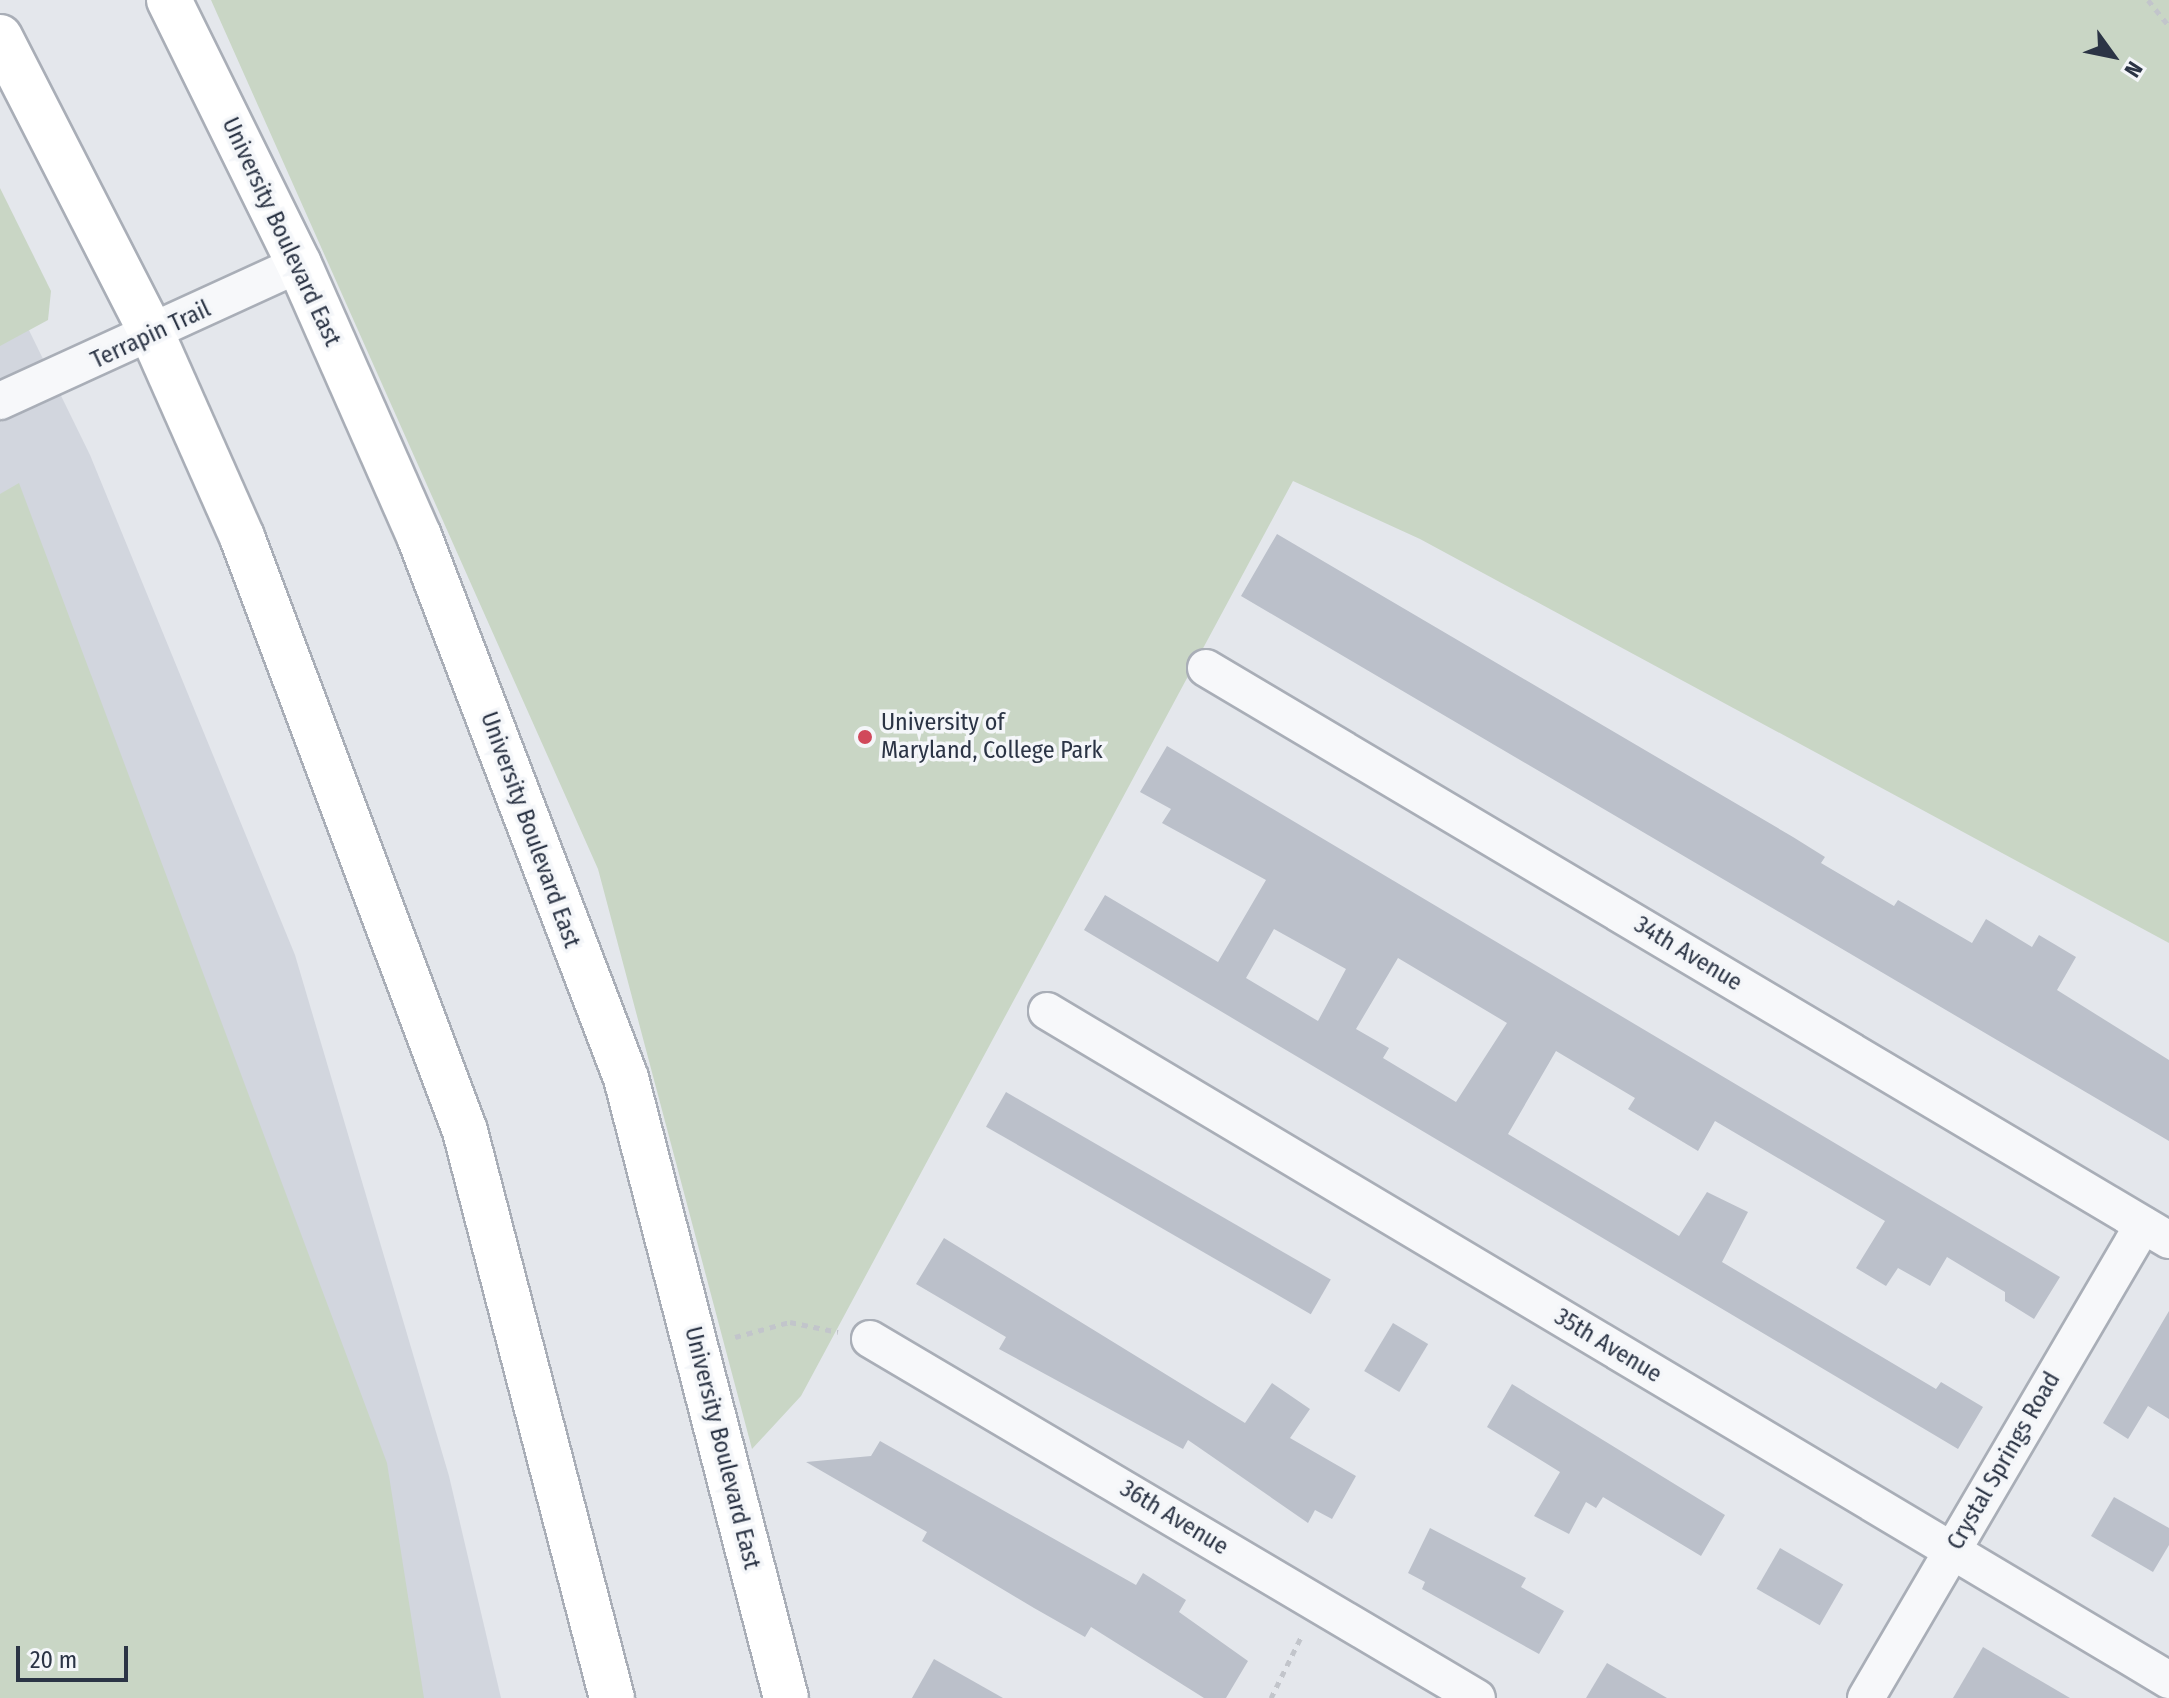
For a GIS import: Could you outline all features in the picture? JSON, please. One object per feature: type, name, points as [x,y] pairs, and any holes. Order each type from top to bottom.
[{"type":"main road","name":"University Boulevard East","points":[[169,0],[299,264],[419,536],[626,1078],[698,1346],[786,1698]]},
{"type":"main road","points":[[0,37],[153,336],[242,537],[465,1131],[612,1698]]},
{"type":"street","name":"Terrapin Trail","points":[[0,401],[153,336],[299,264]]},
{"type":"street","name":"34th Avenue","points":[[1206,668],[2156,1233]]},
{"type":"street","name":"35th Avenue","points":[[1047,1011],[2169,1680]]},
{"type":"street","name":"Crystal Springs Road","points":[[1866,1698],[1952,1551],[2156,1233]]},
{"type":"street","name":"36th Avenue","points":[[870,1339],[1477,1698]]},
{"type":"path","points":[[2148,0],[2169,26]]},
{"type":"path","points":[[698,1346],[790,1322],[870,1339]]},
{"type":"path","points":[[1271,1698],[1318,1604]]},
{"type":"shaded area","points":[[0,271],[90,455],[295,955],[449,1476],[501,1698],[0,1698]]},
{"type":"green space","name":"University of Maryland, College Park","points":[[211,0],[2169,0],[2169,943],[1420,539],[1293,481],[801,1396],[752,1449],[598,869]]},
{"type":"green space","points":[[0,188],[51,291],[48,320],[0,346]]},
{"type":"green space","points":[[19,483],[387,1463],[424,1698],[0,1698],[0,494]]},
{"type":"building","points":[[1277,534],[1793,837],[1825,857],[1821,863],[1894,906],[1898,900],[1972,943],[1986,919],[2032,947],[2039,935],[2076,957],[2057,990],[2169,1060],[2169,1141],[1241,596]]},
{"type":"building","points":[[1167,746],[2060,1277],[2034,1319],[2005,1301],[2005,1292],[1947,1257],[1930,1286],[1898,1268],[1886,1286],[1856,1268],[1885,1221],[1715,1121],[1698,1151],[1628,1109],[1635,1098],[1556,1051],[1508,1134],[1679,1236],[1707,1192],[1748,1212],[1722,1262],[1936,1389],[1941,1382],[1983,1407],[1958,1449],[1084,930],[1105,895],[1218,962],[1266,880],[1162,823],[1171,809],[1140,792]],"holes":[[[1274,929],[1346,969],[1318,1021],[1246,978]],[[1398,958],[1507,1023],[1456,1102],[1383,1058],[1389,1048],[1356,1029]]]},
{"type":"building","points":[[1006,1092],[1331,1279],[1311,1314],[986,1127]]},
{"type":"building","points":[[944,1238],[1245,1423],[1272,1383],[1310,1409],[1290,1438],[1356,1476],[1332,1519],[1315,1510],[1308,1523],[1188,1440],[1183,1449],[999,1349],[1006,1337],[916,1284]]},
{"type":"building","points":[[2169,1311],[2169,1419],[2148,1406],[2128,1439],[2103,1423]]},
{"type":"building","points":[[1393,1323],[1428,1344],[1399,1392],[1364,1371]]},
{"type":"building","points":[[1512,1384],[1725,1515],[1701,1556],[1603,1497],[1596,1508],[1586,1502],[1569,1534],[1534,1516],[1560,1472],[1487,1427]]},
{"type":"building","points":[[880,1441],[1136,1585],[1143,1573],[1186,1600],[1179,1612],[1248,1661],[1226,1698],[1204,1698],[1091,1627],[1085,1637],[922,1541],[927,1532],[806,1462],[871,1456]]},
{"type":"building","points":[[2114,1497],[2169,1528],[2169,1545],[2153,1572],[2091,1536]]},
{"type":"building","points":[[1430,1528],[1526,1578],[1521,1587],[1564,1611],[1539,1654],[1422,1589],[1425,1582],[1408,1573]]},
{"type":"building","points":[[1780,1548],[1843,1584],[1820,1625],[1756,1589]]},
{"type":"building","points":[[1983,1647],[2070,1698],[1953,1698]]},
{"type":"building","points":[[934,1659],[1003,1698],[912,1698]]},
{"type":"building","points":[[1607,1663],[1667,1698],[1586,1698]]},
{"type":"place","name":"University of Maryland, College Park","points":[[865,737]]}]
